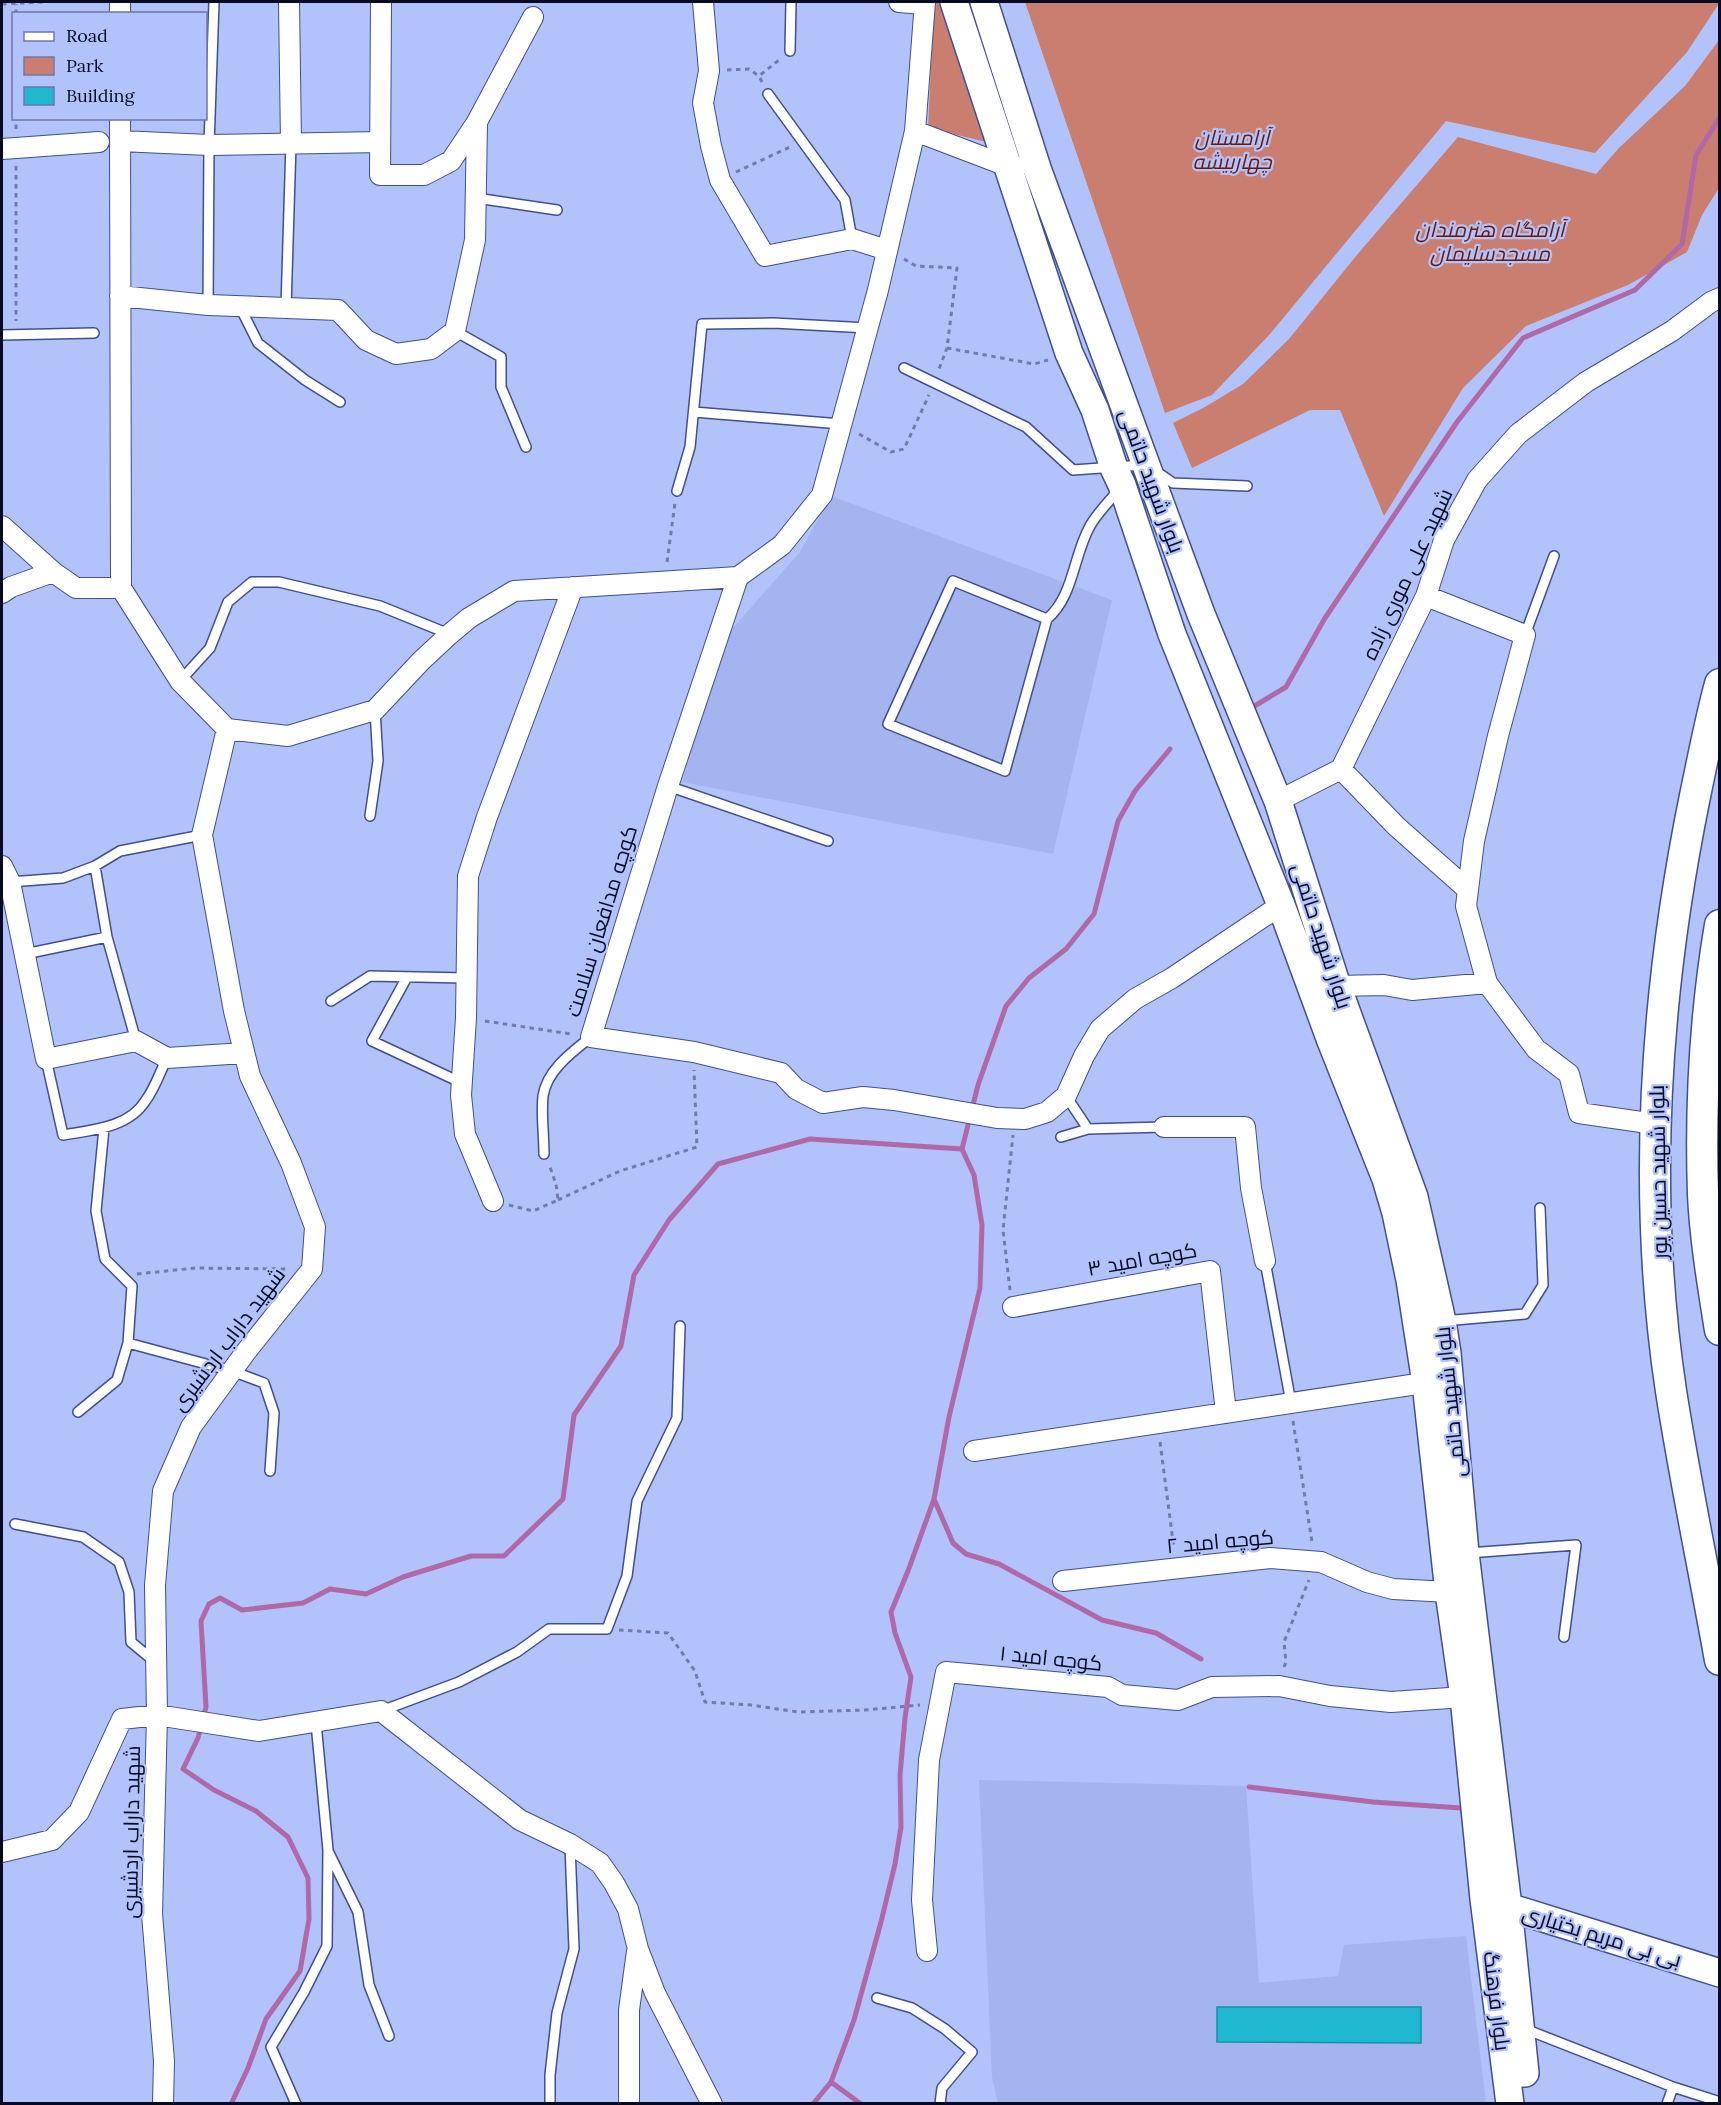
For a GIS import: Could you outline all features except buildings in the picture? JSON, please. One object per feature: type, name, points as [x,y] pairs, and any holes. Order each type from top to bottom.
[{"type":"main road","name":"بلوار شهید حاتمی","points":[[954,2],[1069,353],[1095,410],[1172,634],[1281,905],[1389,1190],[1410,1280],[1438,1381],[1465,1554],[1496,1903]]},
{"type":"main road","name":"بلوار شهید حاتمی","points":[[984,2],[1038,171],[1201,614],[1278,801],[1337,986],[1414,1197],[1442,1321],[1438,1381],[1449,1592],[1496,1903]]},
{"type":"main road","name":"بلوار شهيد حسین پور","points":[[1719,684],[1681,865],[1674,911],[1664,980],[1655,1124],[1655,1203],[1660,1289],[1671,1390],[1719,1660]]},
{"type":"main road","points":[[1719,925],[1711,979],[1713,1038],[1702,1082],[1703,1196],[1719,1330]]},
{"type":"main road","name":"بی بی مریم بختیاری","points":[[1496,1903],[1719,1974]]},
{"type":"main road","name":"بلوار فرهنگ","points":[[1496,1903],[1520,2026],[1528,2103]]},
{"type":"main road","name":"بلوار فرهنگ","points":[[1496,1903],[1510,2103]]},
{"type":"street","points":[[290,2],[291,143]]},
{"type":"street","points":[[381,2],[381,175],[424,176],[451,161],[477,122],[533,16]]},
{"type":"street","points":[[703,2],[710,71],[704,103],[711,146],[720,180],[765,256],[852,240],[887,250]]},
{"type":"street","points":[[120,120],[121,588],[180,681],[227,729],[288,736],[375,710],[450,634],[469,618],[514,591],[738,577],[783,545],[822,495],[887,250],[915,131],[924,3],[899,2]]},
{"type":"street","points":[[120,296],[208,305],[338,310],[366,340],[396,354],[431,349],[455,331],[475,240],[477,122]]},
{"type":"street","points":[[915,131],[1007,166],[1038,171]]},
{"type":"street","points":[[120,141],[209,145],[380,142]]},
{"type":"street","points":[[9,149],[99,142]]},
{"type":"street","name":"شهید علی موری زاده","points":[[1341,769],[1426,596],[1444,540],[1477,480],[1518,434],[1586,382],[1672,331],[1719,298]]},
{"type":"street","points":[[2,526],[53,572],[76,588],[121,588]]},
{"type":"street","points":[[2,592],[53,572]]},
{"type":"street","name":"کوچه مدافعان سلامت","points":[[738,577],[668,786],[591,1037],[694,1052],[781,1073],[796,1089],[823,1103],[863,1098],[894,1100],[963,1113],[1025,1119],[1047,1112],[1066,1096],[1084,1056],[1100,1029],[1135,999],[1172,978],[1281,905]]},
{"type":"street","points":[[493,1202],[465,1134],[462,1083],[466,1018],[468,876],[486,817],[573,587]]},
{"type":"street","points":[[1426,596],[1525,635],[1498,736],[1474,841],[1467,889],[1466,906],[1487,983],[1536,1049],[1569,1074],[1579,1113],[1655,1124]]},
{"type":"street","name":"شهید داراب اردشیری","points":[[163,2103],[164,2061],[152,1914],[157,1715],[155,1585],[163,1491],[190,1427],[312,1269],[315,1227],[291,1163],[250,1076],[234,1011],[202,835],[227,729]]},
{"type":"street","points":[[1278,801],[1341,769],[1396,826],[1467,889]]},
{"type":"street","points":[[6,874],[46,1059],[136,1041],[167,1058],[244,1053]]},
{"type":"street","points":[[1337,986],[1384,985],[1412,990],[1487,983]]},
{"type":"street","points":[[1164,1126],[1245,1127],[1251,1188],[1265,1261]]},
{"type":"street","name":"کوچه امید ۳","points":[[1013,1307],[1210,1270],[1226,1413]]},
{"type":"street","points":[[974,1451],[1438,1381]]},
{"type":"street","name":"کوچه امید ۲","points":[[1063,1581],[1270,1558],[1321,1562],[1367,1582],[1393,1589],[1449,1592]]},
{"type":"street","name":"کوچه امید ۱","points":[[927,1951],[922,1900],[928,1760],[945,1672],[1108,1687],[1122,1695],[1178,1700],[1212,1687],[1279,1686],[1330,1696],[1391,1702],[1464,1697]]},
{"type":"street","points":[[2,1852],[52,1840],[79,1812],[123,1719],[157,1715],[259,1731],[381,1711],[520,1820],[570,1844],[600,1863],[628,1909],[638,1949],[655,1993],[712,2103]]},
{"type":"street","points":[[629,2103],[629,2010],[638,1949]]},
{"type":"lane","points":[[208,305],[209,145],[214,2]]},
{"type":"lane","points":[[790,51],[791,2]]},
{"type":"lane","points":[[768,94],[845,200],[852,240]]},
{"type":"lane","points":[[286,308],[291,143]]},
{"type":"lane","points":[[476,198],[557,210]]},
{"type":"lane","points":[[240,306],[258,343],[305,380],[340,402]]},
{"type":"lane","points":[[677,491],[690,447],[702,324],[773,323],[867,328]]},
{"type":"lane","points":[[455,331],[501,357],[501,387],[526,447]]},
{"type":"lane","points":[[2,335],[94,333]]},
{"type":"lane","points":[[904,368],[1026,427],[1073,470],[1118,477],[1146,465],[1173,483],[1247,486]]},
{"type":"lane","points":[[694,412],[842,424]]},
{"type":"lane","points":[[1047,619],[953,581],[888,724],[1005,771],[1047,619],[1056,612],[1067,591],[1090,527],[1118,477]]},
{"type":"lane","points":[[1525,635],[1554,556]]},
{"type":"lane","points":[[180,681],[210,648],[228,602],[252,582],[279,582],[380,606],[450,634]]},
{"type":"lane","points":[[370,816],[378,761],[375,710]]},
{"type":"lane","points":[[668,786],[828,841]]},
{"type":"lane","points":[[6,874],[63,878],[95,866],[120,851],[202,835]]},
{"type":"lane","points":[[95,866],[107,937],[136,1041]]},
{"type":"lane","points":[[25,954],[107,937]]},
{"type":"lane","points":[[331,1001],[370,976],[466,978]]},
{"type":"lane","points":[[407,977],[372,1041],[462,1083]]},
{"type":"lane","points":[[544,1154],[543,1095],[550,1078],[567,1056],[591,1037]]},
{"type":"lane","points":[[46,1059],[63,1135],[104,1128],[127,1119],[146,1102],[167,1058]]},
{"type":"lane","points":[[1066,1096],[1088,1129]]},
{"type":"lane","points":[[1061,1137],[1088,1129],[1164,1126]]},
{"type":"lane","points":[[78,1412],[117,1380],[128,1343],[132,1286],[105,1258],[96,1211],[104,1128]]},
{"type":"lane","points":[[1442,1321],[1525,1314],[1543,1285],[1540,1208]]},
{"type":"lane","points":[[1265,1261],[1291,1403]]},
{"type":"lane","points":[[381,1711],[459,1682],[517,1652],[549,1629],[607,1629],[627,1576],[637,1501],[677,1418],[680,1326]]},
{"type":"lane","points":[[128,1343],[232,1371],[264,1383],[274,1413],[270,1471]]},
{"type":"lane","points":[[15,1524],[83,1537],[118,1562],[129,1592],[131,1642],[156,1663]]},
{"type":"lane","points":[[1465,1554],[1576,1545],[1564,1637]]},
{"type":"lane","points":[[296,2103],[271,2047],[304,1992],[327,1946],[328,1851],[316,1723]]},
{"type":"lane","points":[[550,2103],[550,2075],[557,2013],[574,1949],[570,1844]]},
{"type":"lane","points":[[328,1851],[358,1912],[369,1985],[389,2036]]},
{"type":"lane","points":[[877,1998],[912,2008],[945,2029],[972,2052],[942,2088],[940,2103]]},
{"type":"lane","points":[[1520,2026],[1548,2040],[1719,2102]]},
{"type":"lane","points":[[1667,2103],[1673,2087]]},
{"type":"path","points":[[2,4],[45,2]]},
{"type":"path","points":[[16,4],[16,12]]},
{"type":"path","points":[[759,76],[790,51]]},
{"type":"path","points":[[710,71],[749,69],[759,76],[768,94]]},
{"type":"path","points":[[16,120],[9,149],[16,335]]},
{"type":"path","points":[[720,180],[802,141]]},
{"type":"path","points":[[842,424],[891,452],[904,449],[947,348],[957,268],[916,266],[887,250]]},
{"type":"path","points":[[947,348],[1034,364],[1069,353]]},
{"type":"path","points":[[665,582],[677,491]]},
{"type":"path","points":[[466,1018],[591,1037]]},
{"type":"path","points":[[493,1202],[533,1211],[620,1172],[697,1147],[694,1052]]},
{"type":"path","points":[[1006,1118],[1003,1230],[1013,1307]]},
{"type":"path","points":[[544,1154],[556,1184],[558,1200]]},
{"type":"path","points":[[122,1276],[195,1268],[312,1269]]},
{"type":"path","points":[[1157,1423],[1177,1569]]},
{"type":"path","points":[[607,1629],[668,1633],[695,1671],[705,1702],[751,1705],[798,1712],[865,1710],[921,1705]]},
{"type":"shaded area","points":[[831,496],[1112,600],[1053,854],[682,782],[725,637],[800,552]]},
{"type":"shaded area","points":[[979,1780],[1246,1786],[1259,1983],[1338,1976],[1344,1945],[1466,1936],[1486,2103],[998,2103],[992,2077]]},
{"type":"green space","points":[[934,2],[946,2],[991,143],[928,128]]},
{"type":"green space","name":"آرامستان چهاربیشه","points":[[1025,2],[1720,2],[1687,52],[1595,153],[1446,121],[1270,334],[1212,395],[1165,413]]},
{"type":"green space","name":"آرامگاه هنرمندان مسجدسلیمان","points":[[1719,40],[1719,188],[1702,215],[1687,252],[1628,285],[1526,326],[1463,388],[1384,516],[1340,410],[1310,410],[1192,468],[1173,423],[1243,384],[1289,339],[1356,256],[1458,137],[1596,174],[1619,148],[1685,86]]},
{"type":"waterway","points":[[1248,710],[1286,687],[1325,618],[1457,422],[1523,338],[1635,290],[1682,244],[1696,155],[1720,117]]},
{"type":"waterway","points":[[813,2104],[831,2082],[854,2020],[881,1922],[901,1827],[900,1775],[911,1677],[895,1633],[891,1612],[934,1499],[949,1417],[980,1288],[982,1225],[974,1175],[962,1149],[978,1085],[1006,1006],[1029,978],[1066,949],[1094,914],[1118,821],[1135,791],[1170,749]]},
{"type":"waterway","points":[[231,2104],[248,2068],[266,2019],[300,1971],[309,1919],[308,1878],[288,1837],[256,1811],[214,1790],[183,1769],[198,1738],[206,1707],[201,1621],[209,1604],[220,1598],[242,1610],[303,1603],[330,1589],[366,1594],[403,1577],[471,1556],[504,1556],[563,1499],[574,1415],[621,1346],[634,1275],[669,1220],[718,1164],[810,1139],[962,1149]]},
{"type":"waterway","points":[[934,1499],[953,1543],[966,1554],[999,1564],[1102,1620],[1156,1633],[1201,1659]]},
{"type":"waterway","points":[[1249,1787],[1373,1802],[1461,1808],[1465,1815]]},
{"type":"waterway","points":[[831,2082],[861,2104]]}]
